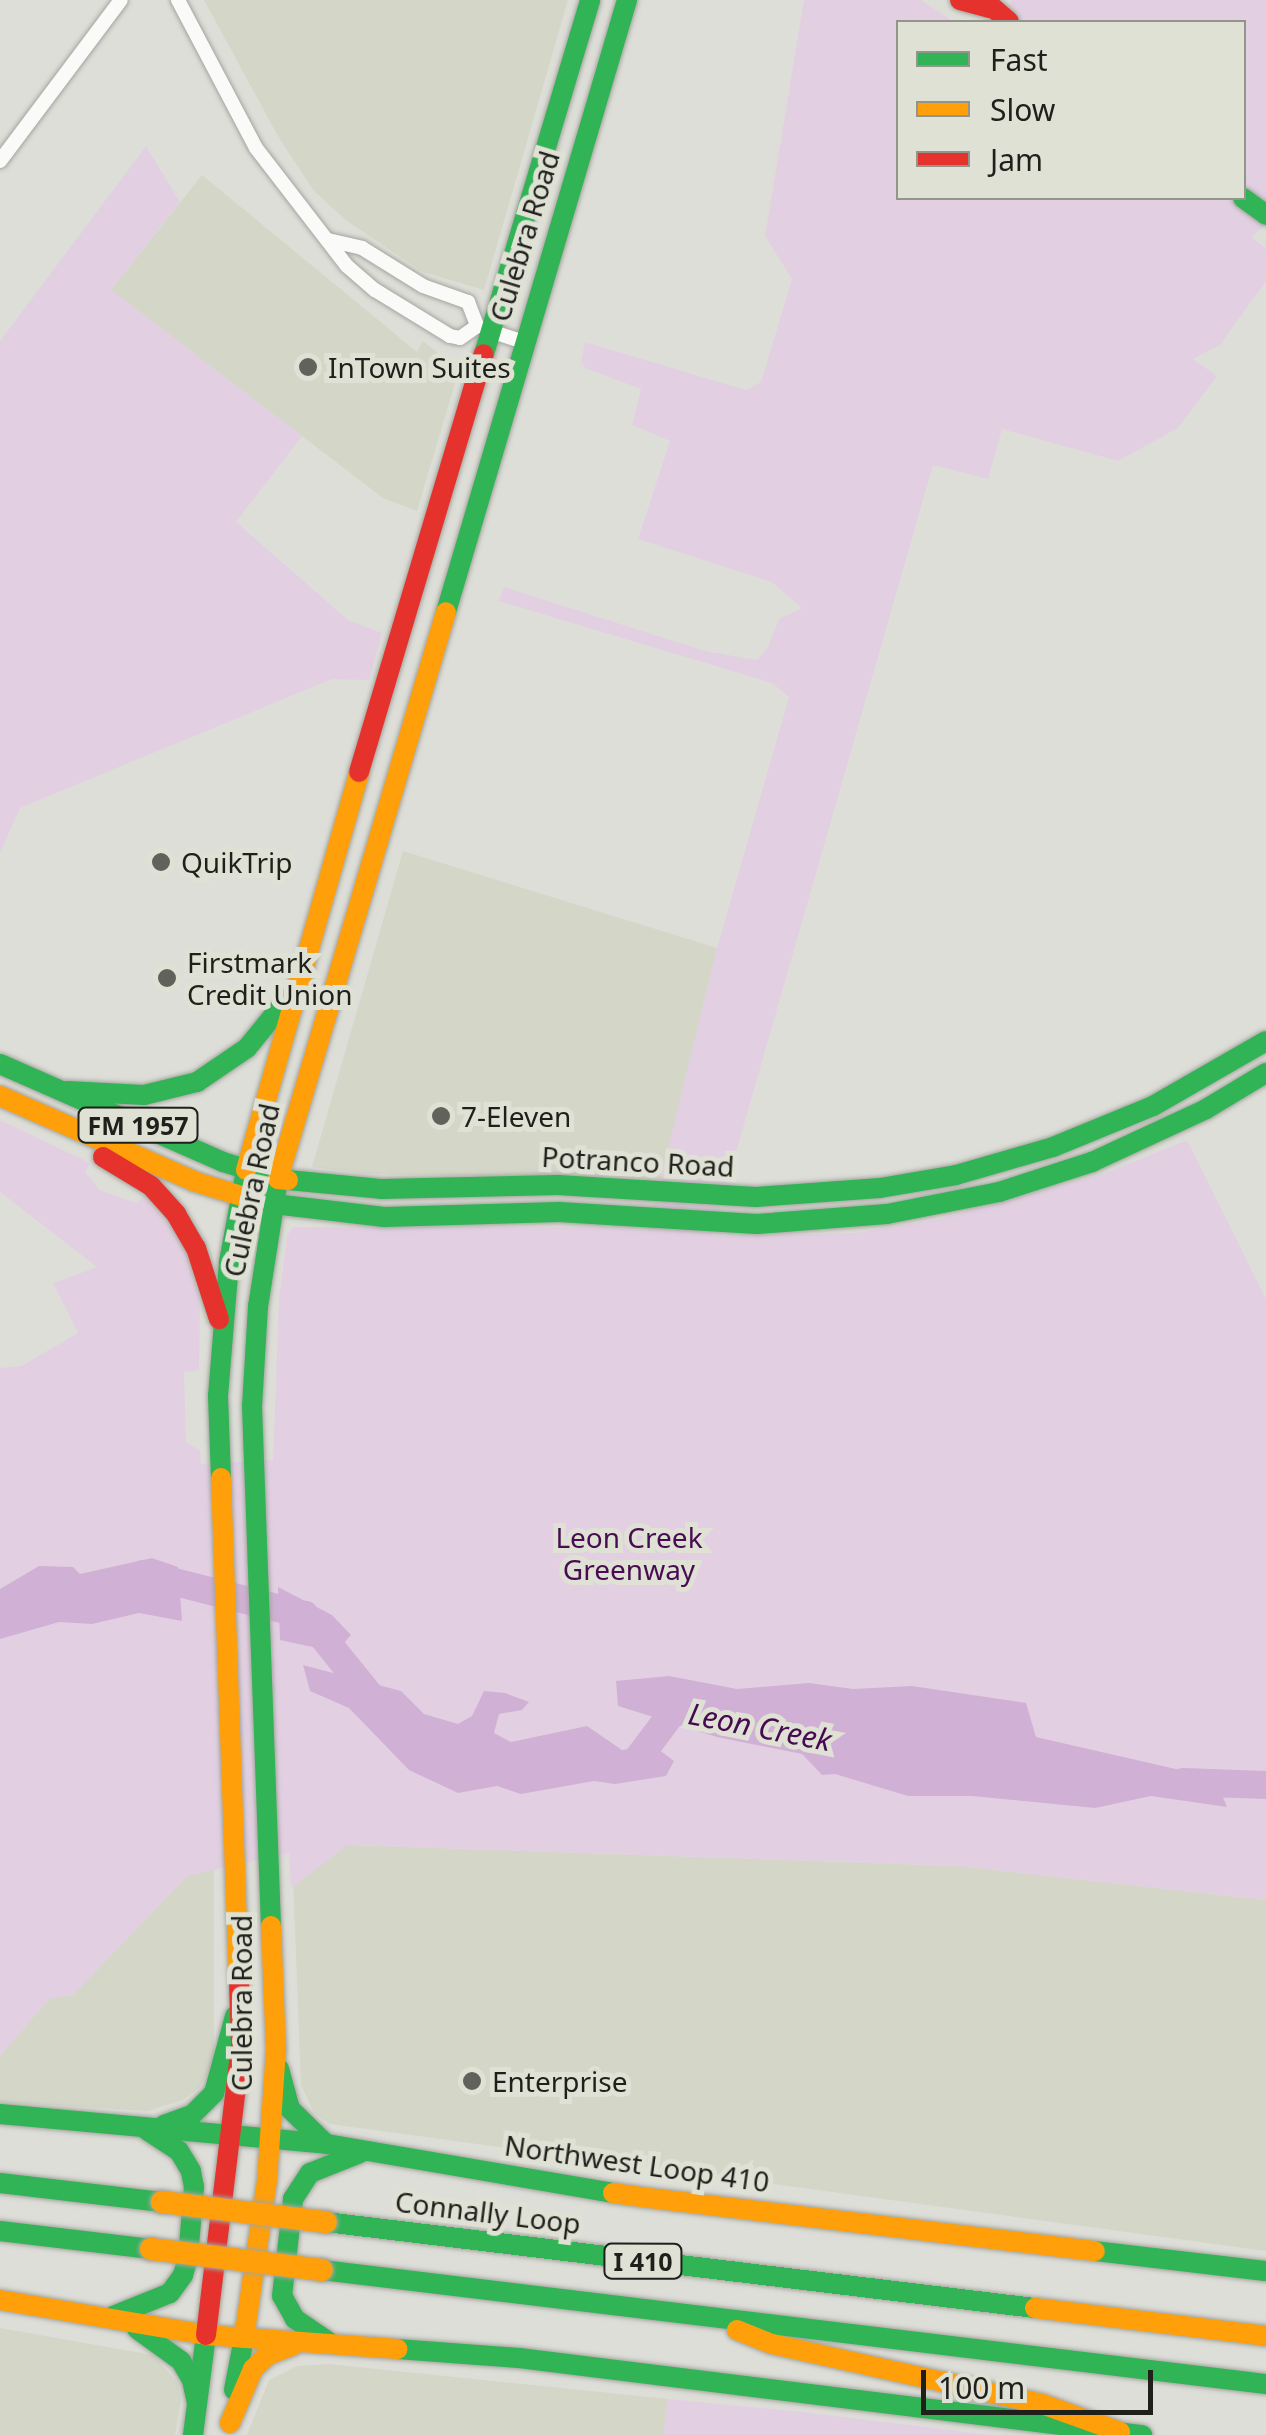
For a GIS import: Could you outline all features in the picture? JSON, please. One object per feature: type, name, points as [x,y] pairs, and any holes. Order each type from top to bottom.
[{"type":"main road","name":"Culebra Road","points":[[193,2435],[241,2045],[219,1450],[222,1330],[240,1196],[485,329],[590,0]]},
{"type":"main road","name":"Culebra Road","points":[[228,2429],[270,2138],[276,2050],[253,1448],[255,1332],[278,1179],[627,0]]},
{"type":"main road","points":[[960,0],[994,10]]},
{"type":"main road","points":[[1246,200],[1266,215]]},
{"type":"main road","points":[[56,1090],[144,1095],[197,1082],[247,1048],[297,985]]},
{"type":"main road","name":"Potranco Road","points":[[0,1064],[246,1170],[278,1179],[366,1188],[558,1186],[756,1197],[840,1193],[918,1182],[1054,1146],[1153,1106],[1266,1042]]},
{"type":"main road","name":"Potranco Road","points":[[0,1096],[47,1119],[240,1196],[274,1204],[384,1217],[559,1212],[757,1224],[844,1220],[925,1208],[1062,1173],[1150,1137],[1266,1073]]},
{"type":"main road","points":[[47,1119],[74,1142],[151,1186],[176,1214],[205,1270],[222,1330]]},
{"type":"main road","points":[[1054,1146],[1062,1173]]},
{"type":"main road","points":[[756,1197],[757,1224]]},
{"type":"main road","points":[[139,2126],[185,2118],[214,2093],[225,2065],[239,1995]]},
{"type":"main road","points":[[276,2050],[290,2109],[307,2130],[327,2144]]},
{"type":"main road","name":"Northwest Loop 410","points":[[0,2114],[327,2144],[641,2197],[1266,2271]]},
{"type":"main road","points":[[107,2318],[170,2293],[188,2257],[194,2187],[191,2171],[172,2145],[139,2126]]},
{"type":"main road","points":[[320,2343],[295,2319],[282,2296],[293,2199],[316,2169],[366,2152]]},
{"type":"main road","name":"Connally Loop","points":[[0,2183],[1266,2336]]},
{"type":"main road","name":"I 410","points":[[0,2231],[1266,2384]]},
{"type":"main road","points":[[0,2300],[206,2335],[535,2360],[1131,2434]]},
{"type":"main road","points":[[699,2316],[772,2344],[1042,2404],[1131,2434]]},
{"type":"main road","points":[[107,2318],[137,2328],[169,2349],[189,2374],[197,2404]]},
{"type":"main road","points":[[228,2429],[256,2364],[285,2347],[320,2343]]},
{"type":"street","points":[[2,154],[121,0]]},
{"type":"street","points":[[178,0],[256,148],[347,266],[375,290],[450,336],[460,338],[485,329],[523,342]]},
{"type":"street","points":[[328,240],[362,248],[422,286],[468,302],[485,329]]},
{"type":"shaded area","points":[[204,0],[568,0],[484,290],[423,272],[347,221],[314,191],[279,138]]},
{"type":"shaded area","points":[[202,175],[417,352],[423,341],[459,370],[417,511],[383,498],[111,290]]},
{"type":"shaded area","points":[[403,851],[717,948],[664,1178],[365,1174],[312,1167]]},
{"type":"shaded area","points":[[348,1845],[958,1866],[1266,1900],[1266,2251],[330,2124],[314,2113],[301,2085],[292,1852]]},
{"type":"shaded area","points":[[214,1869],[214,2060],[200,2087],[183,2100],[148,2111],[0,2102],[0,2056],[49,1999],[73,1995],[187,1876]]},
{"type":"shaded area","points":[[0,2328],[153,2355],[178,2383],[181,2400],[175,2435],[0,2435]]},
{"type":"shaded area","points":[[328,2364],[668,2399],[663,2435],[247,2435],[269,2380],[297,2366]]},
{"type":"green space","name":"Leon Creek Greenway","points":[[804,0],[921,0],[951,20],[896,20],[896,200],[1246,200],[1246,20],[999,20],[1012,0],[1266,0],[1266,225],[1251,237],[1266,248],[1266,281],[1220,345],[1193,359],[1217,376],[1178,428],[1118,461],[1002,429],[988,479],[933,465],[712,1236],[856,1233],[939,1219],[1103,1174],[1187,1140],[1266,1299],[1266,1900],[958,1866],[348,1845],[291,1888],[289,1853],[187,1876],[73,1995],[49,1999],[0,2056],[0,1368],[21,1366],[78,1333],[53,1283],[97,1267],[0,1192],[0,1120],[90,1163],[85,1172],[100,1190],[136,1203],[144,1196],[187,1255],[200,1303],[199,1370],[184,1372],[186,1442],[200,1450],[201,1464],[273,1460],[279,1299],[287,1236],[293,1227],[598,1227],[648,1231],[717,948],[789,697],[772,683],[499,601],[504,587],[705,651],[757,660],[767,649],[779,619],[802,608],[772,582],[638,539],[670,441],[632,425],[641,389],[585,368],[581,360],[585,342],[746,390],[761,382],[792,279],[765,236]]},
{"type":"green space","points":[[146,146],[180,202],[111,290],[302,436],[236,522],[348,620],[382,633],[369,680],[332,679],[20,808],[0,853],[0,341]]},
{"type":"green space","points":[[668,2399],[803,2412],[991,2435],[663,2435]]},
{"type":"water","points":[[152,1558],[178,1567],[182,1621],[139,1613],[92,1624],[59,1622],[0,1639],[0,1589],[39,1566],[73,1567],[80,1574]]},
{"type":"water","points":[[278,1587],[332,1615],[351,1635],[336,1652],[280,1640]]},
{"type":"water","points":[[303,1665],[401,1691],[424,1714],[458,1724],[472,1716],[484,1691],[505,1693],[529,1702],[522,1710],[499,1714],[494,1733],[511,1742],[587,1726],[622,1750],[654,1746],[674,1761],[666,1776],[615,1784],[594,1781],[521,1794],[497,1786],[458,1793],[409,1770],[349,1708],[310,1691]]},
{"type":"water","points":[[669,1676],[737,1689],[809,1683],[853,1689],[912,1686],[1026,1703],[1036,1737],[1215,1778],[1227,1807],[1151,1796],[1095,1808],[972,1796],[908,1796],[835,1774],[822,1775],[802,1754],[717,1737],[618,1706],[616,1681]]},
{"type":"waterway","name":"Leon Creek","points":[[143,1574],[305,1615],[380,1708]]},
{"type":"waterway","name":"Leon Creek","points":[[622,1765],[633,1765],[675,1709],[696,1713]]},
{"type":"waterway","name":"Leon Creek","points":[[1183,1782],[1266,1785]]},
{"type":"traffic: fast","points":[[484,354],[590,0]]},
{"type":"traffic: fast","points":[[446,612],[627,0]]},
{"type":"traffic: fast","points":[[1246,200],[1266,215]]},
{"type":"traffic: fast","points":[[67,1091],[144,1095],[197,1082],[247,1048],[287,999]]},
{"type":"traffic: fast","points":[[288,1180],[381,1189],[558,1185],[756,1197],[880,1188],[956,1175],[1053,1147],[1153,1106],[1266,1041]]},
{"type":"traffic: fast","points":[[0,1064],[223,1162],[278,1179],[258,1306],[252,1406],[271,1926]]},
{"type":"traffic: fast","points":[[274,1204],[384,1217],[559,1212],[757,1224],[887,1214],[999,1192],[1092,1162],[1206,1109],[1266,1073]]},
{"type":"traffic: fast","points":[[221,1478],[218,1396],[229,1262],[246,1170]]},
{"type":"traffic: fast","points":[[164,2125],[192,2115],[214,2093],[235,2016]]},
{"type":"traffic: fast","points":[[279,2069],[290,2109],[325,2143]]},
{"type":"traffic: fast","points":[[0,2114],[327,2144],[613,2193]]},
{"type":"traffic: fast","points":[[113,2316],[170,2293],[183,2275],[188,2257],[194,2187],[191,2171],[179,2151],[147,2130]]},
{"type":"traffic: fast","points":[[329,2342],[295,2319],[282,2296],[293,2199],[310,2173],[360,2153]]},
{"type":"traffic: fast","points":[[0,2183],[162,2202]]},
{"type":"traffic: fast","points":[[326,2222],[1035,2308]]},
{"type":"traffic: fast","points":[[0,2231],[151,2249]]},
{"type":"traffic: fast","points":[[1095,2251],[1266,2271]]},
{"type":"traffic: fast","points":[[322,2270],[1266,2384]]},
{"type":"traffic: fast","points":[[137,2329],[181,2361],[192,2380],[197,2403]]},
{"type":"traffic: fast","points":[[193,2435],[206,2335]]},
{"type":"traffic: fast","points":[[234,2390],[244,2338]]},
{"type":"traffic: fast","points":[[397,2349],[519,2358],[1142,2435]]},
{"type":"traffic: slow","points":[[288,1180],[278,1179],[446,612]]},
{"type":"traffic: slow","points":[[246,1170],[359,772]]},
{"type":"traffic: slow","points":[[0,1096],[196,1182],[251,1199]]},
{"type":"traffic: slow","points":[[221,1478],[239,1983]]},
{"type":"traffic: slow","points":[[244,2338],[267,2181],[276,2050],[271,1926]]},
{"type":"traffic: slow","points":[[613,2193],[641,2197]]},
{"type":"traffic: slow","points":[[641,2197],[1095,2251]]},
{"type":"traffic: slow","points":[[162,2202],[326,2222]]},
{"type":"traffic: slow","points":[[151,2249],[322,2270]]},
{"type":"traffic: slow","points":[[0,2300],[206,2335],[397,2349]]},
{"type":"traffic: slow","points":[[1035,2308],[1266,2336]]},
{"type":"traffic: slow","points":[[737,2330],[772,2344],[1042,2404],[1120,2432]]},
{"type":"traffic: slow","points":[[230,2423],[253,2369],[268,2355],[294,2345]]},
{"type":"traffic: jam","points":[[960,0],[990,8]]},
{"type":"traffic: jam","points":[[984,0],[1007,20]]},
{"type":"traffic: jam","points":[[359,772],[484,354]]},
{"type":"traffic: jam","points":[[103,1157],[151,1186],[176,1214],[196,1248],[219,1319]]},
{"type":"traffic: jam","points":[[206,2335],[241,2045],[239,1983]]},
{"type":"place","name":"InTown Suites","points":[[308,367]]},
{"type":"place","name":"QuikTrip","points":[[161,862]]},
{"type":"place","name":"Firstmark Credit Union","points":[[167,978]]},
{"type":"place","name":"7-Eleven","points":[[441,1116]]},
{"type":"place","name":"Enterprise","points":[[472,2081]]}]
